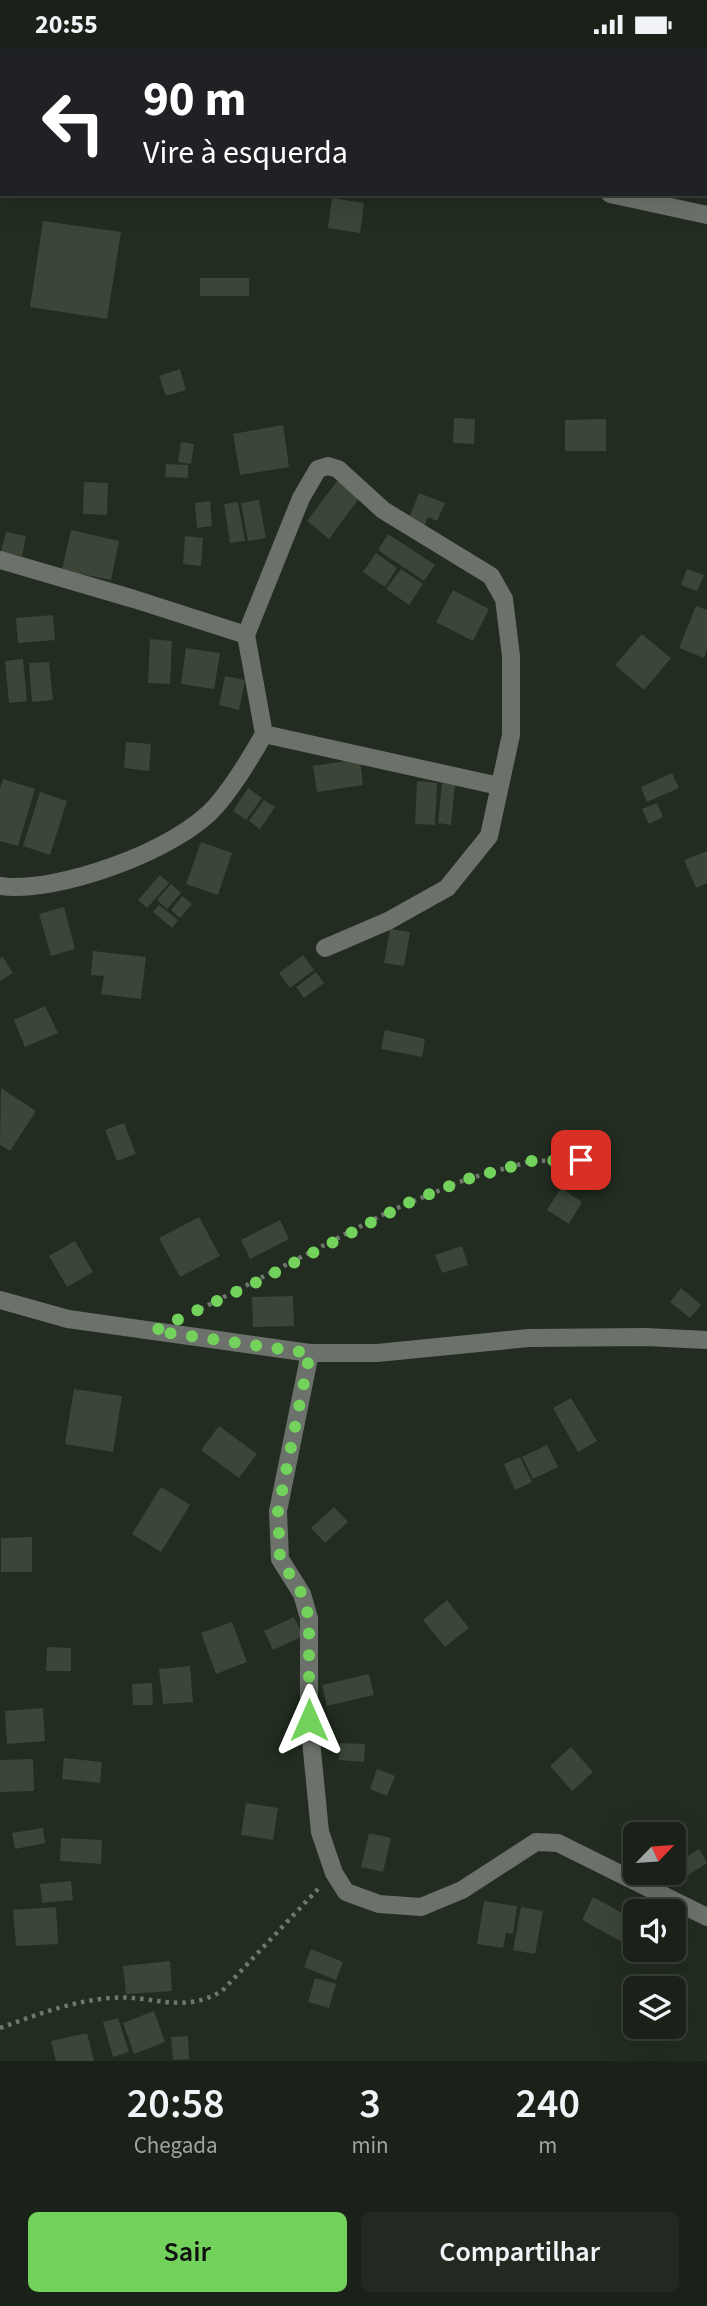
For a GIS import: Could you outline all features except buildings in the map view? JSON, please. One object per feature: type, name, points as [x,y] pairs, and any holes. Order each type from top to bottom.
[{"type":"street","points":[[619,196],[707,215]]},
{"type":"street","points":[[0,886],[24,889],[89,874],[155,850],[214,808],[250,760],[264,734],[246,635],[301,498],[318,469],[328,466],[338,470],[383,510],[491,576],[503,599],[510,656],[511,735],[489,836],[447,888],[388,921],[325,948]]},
{"type":"street","points":[[0,560],[246,635]]},
{"type":"street","points":[[264,734],[499,786]]},
{"type":"street","points":[[0,1300],[68,1319],[310,1353],[377,1353],[529,1338],[646,1337],[707,1340]]},
{"type":"street","points":[[310,1353],[278,1511],[280,1559],[302,1594],[309,1618],[309,1720],[320,1832],[334,1873],[346,1892],[379,1904],[421,1907],[462,1890],[536,1842],[558,1843],[707,1917]]},
{"type":"path","points":[[190,1314],[422,1197],[467,1179],[532,1161],[581,1160]]},
{"type":"path","points":[[0,2028],[61,2006],[113,1997],[175,2004],[205,2002],[222,1991],[334,1873]]},
{"type":"route","points":[[309,1720],[309,1618],[302,1594],[280,1559],[278,1511],[310,1353],[154,1331],[261,1280],[390,1211],[467,1179],[532,1161],[581,1160]]}]
